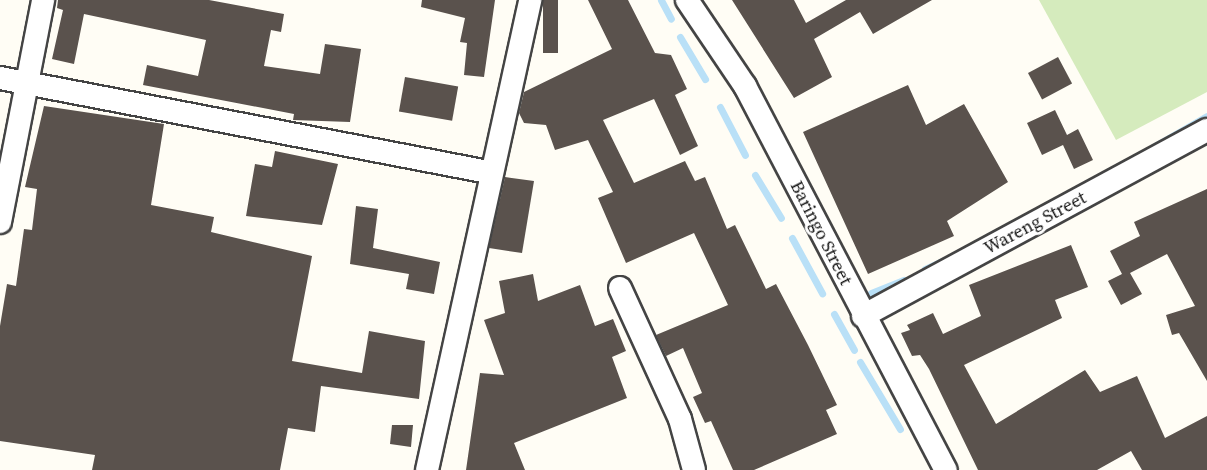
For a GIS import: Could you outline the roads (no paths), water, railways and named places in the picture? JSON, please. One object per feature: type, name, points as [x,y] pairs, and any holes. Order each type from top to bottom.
[{"type":"street","points":[[0,222],[43,0]]},
{"type":"street","points":[[427,470],[490,172],[530,0]]},
{"type":"street","name":"Baringo Street","points":[[687,0],[745,86],[863,316],[946,470]]},
{"type":"street","points":[[0,78],[490,172]]},
{"type":"street","name":"Wareng Street","points":[[863,316],[1207,130]]},
{"type":"street","points":[[620,288],[680,419],[694,470]]},
{"type":"waterway","points":[[661,0],[671,19]]},
{"type":"waterway","points":[[680,37],[705,79]]},
{"type":"waterway","points":[[720,107],[745,155]]},
{"type":"waterway","points":[[1153,147],[1207,116]]},
{"type":"waterway","points":[[755,175],[781,218]]},
{"type":"waterway","points":[[792,238],[822,293]]},
{"type":"waterway","points":[[925,269],[944,260]]},
{"type":"waterway","points":[[871,293],[903,280]]},
{"type":"waterway","points":[[834,314],[854,350]]},
{"type":"waterway","points":[[860,362],[900,429]]}]
